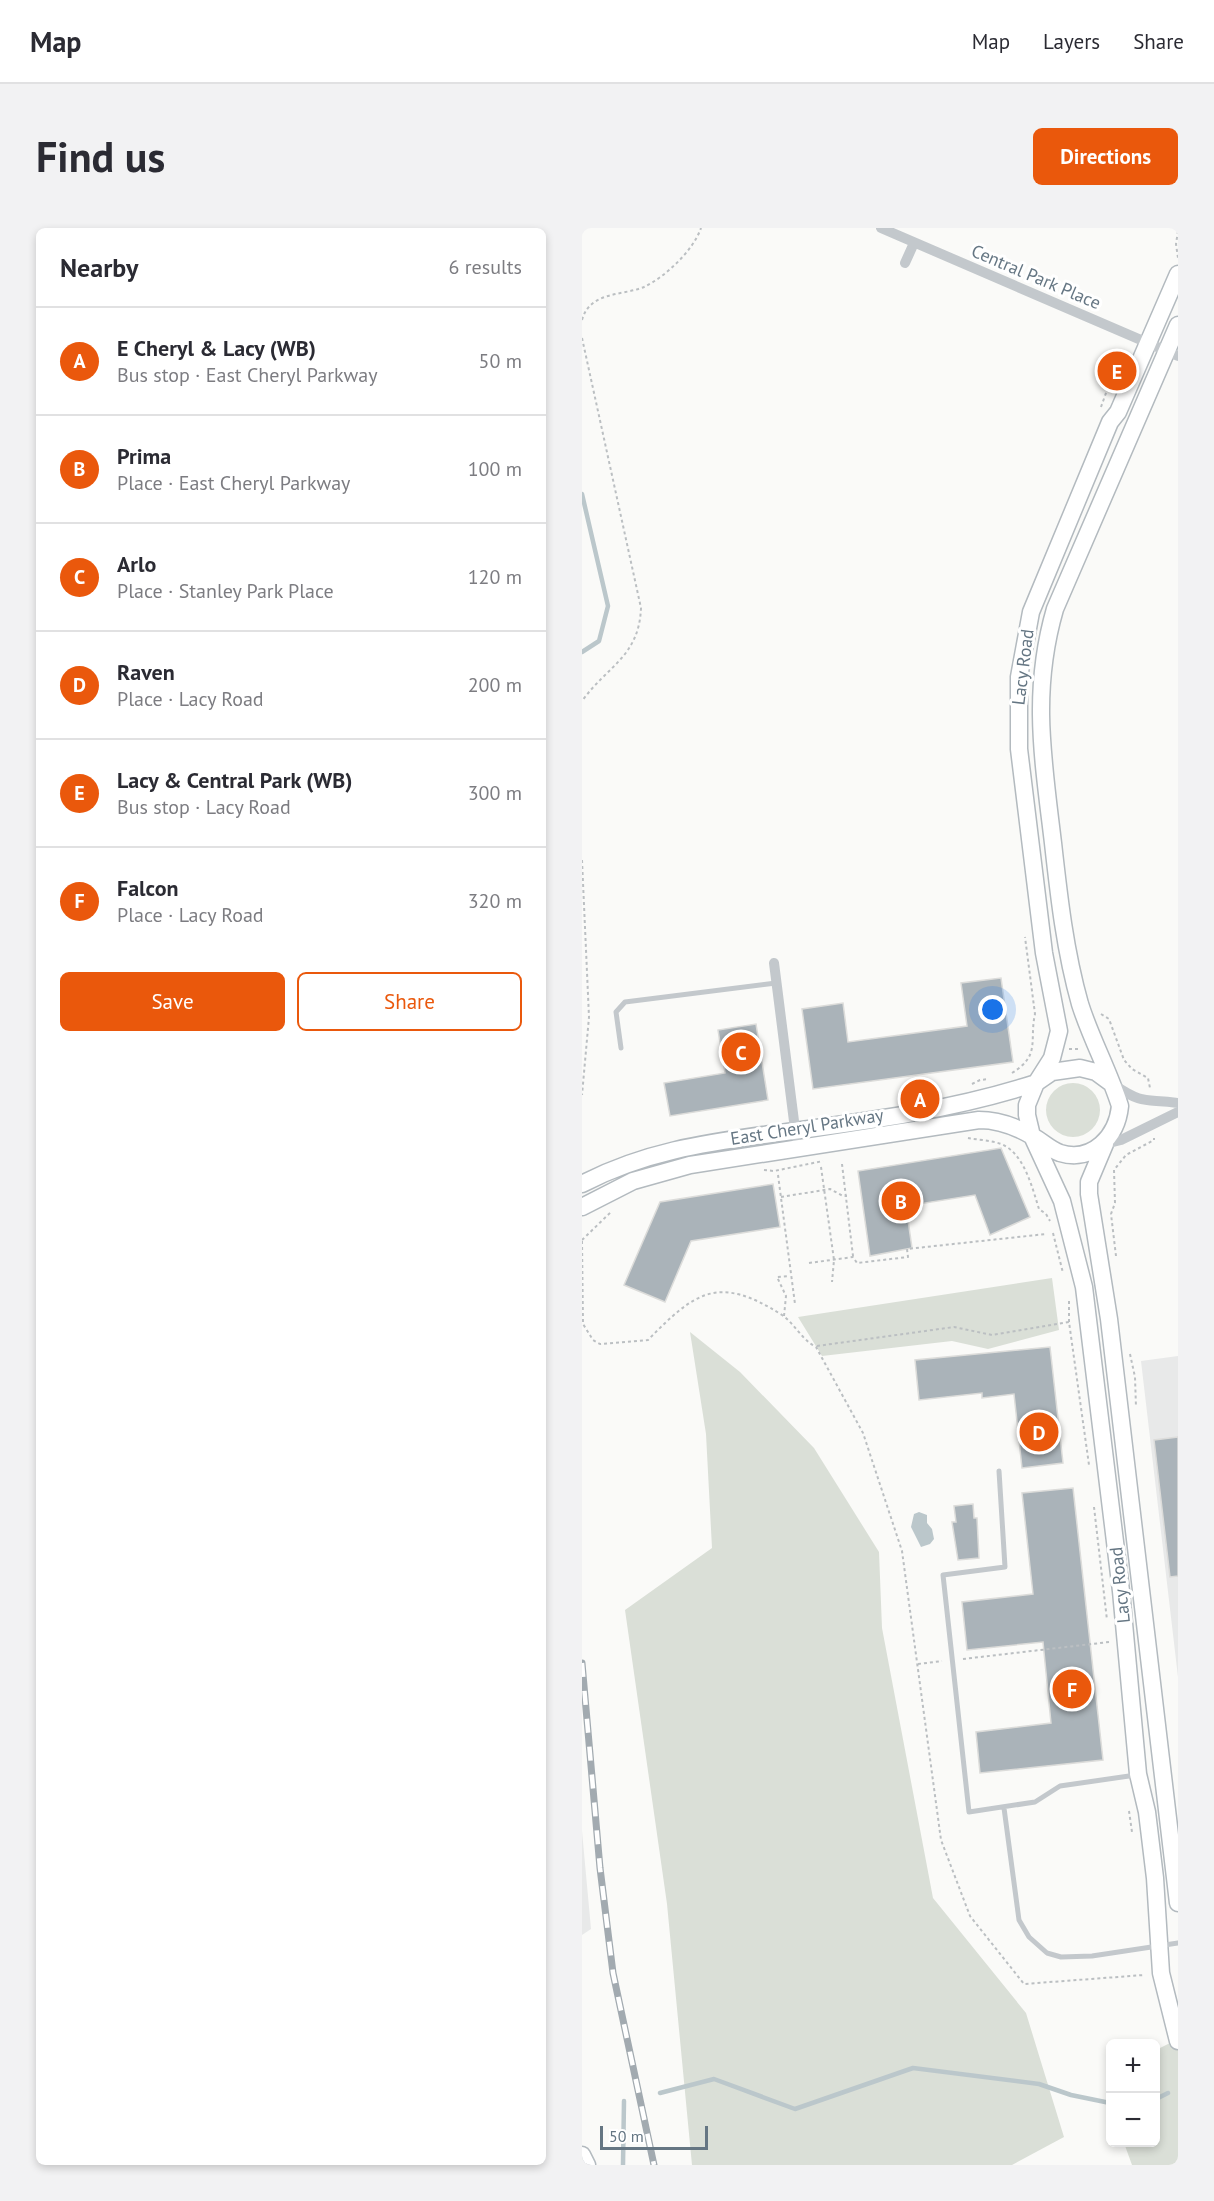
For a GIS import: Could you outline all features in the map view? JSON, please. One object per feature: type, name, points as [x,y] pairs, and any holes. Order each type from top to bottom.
[{"type":"main road","name":"Lacy Road","points":[[1036,1083],[1052,1058],[1059,1031],[1044,953],[1019,749],[1017,693],[1022,648],[1031,612],[1047,569],[1110,422],[1118,411],[1178,274]]},
{"type":"main road","name":"Lacy Road","points":[[1111,1084],[1081,1007],[1065,940],[1041,738],[1041,675],[1046,641],[1055,609],[1172,353],[1178,325]]},
{"type":"main road","points":[[1080,1068],[1096,1072],[1111,1084],[1119,1106],[1119,1117],[1105,1144],[1084,1153],[1062,1154],[1032,1136],[1027,1105],[1036,1083],[1052,1072],[1080,1068]]},
{"type":"main road","name":"East Cheryl Parkway","points":[[582,1184],[632,1161],[664,1151],[958,1105],[1036,1083]]},
{"type":"main road","name":"East Cheryl Parkway","points":[[582,1207],[633,1181],[662,1172],[979,1120],[1007,1123],[1032,1136]]},
{"type":"main road","name":"Lacy Road","points":[[1032,1136],[1062,1201],[1084,1287],[1121,1591],[1138,1774],[1147,1812],[1161,1973],[1178,2041]]},
{"type":"main road","name":"Lacy Road","points":[[1105,1144],[1089,1182],[1090,1200],[1109,1318],[1178,1904]]},
{"type":"main road","points":[[582,2155],[587,2165]]},
{"type":"street","name":"Central Park Place","points":[[881,228],[1172,353]]},
{"type":"street","points":[[905,263],[914,243]]},
{"type":"street","points":[[774,963],[798,1149]]},
{"type":"street","points":[[1111,1084],[1127,1095],[1146,1102],[1178,1103]]},
{"type":"street","points":[[1105,1144],[1121,1140],[1178,1112]]},
{"type":"lane","points":[[621,1048],[616,1012],[625,1002],[776,983]]},
{"type":"lane","points":[[999,1471],[1005,1567],[943,1575],[969,1812],[1035,1802],[1060,1786],[1138,1774]]},
{"type":"lane","points":[[1004,1808],[1019,1920],[1029,1937],[1047,1953],[1061,1957],[1092,1956],[1178,1943]]},
{"type":"path","points":[[582,320],[593,303],[654,281],[689,249],[701,228]]},
{"type":"path","points":[[1178,231],[1176,244],[1178,258]]},
{"type":"path","points":[[582,338],[641,608],[636,636],[629,652],[582,701]]},
{"type":"path","points":[[582,860],[589,1017],[582,1095]]},
{"type":"path","points":[[1101,1013],[1109,1019],[1125,1060],[1132,1069],[1148,1078],[1150,1086]]},
{"type":"path","points":[[1009,1075],[1027,1061],[1033,1050],[1032,1025]]},
{"type":"path","points":[[1065,1048],[1076,1051],[1082,1048]]},
{"type":"path","points":[[980,1080],[990,1079]]},
{"type":"path","points":[[962,1139],[998,1142],[1012,1151],[1020,1160],[1040,1209],[1049,1220],[1059,1254],[1058,1262],[1065,1278]]},
{"type":"path","points":[[1115,1203],[1114,1176],[1119,1162],[1126,1155],[1155,1140]]},
{"type":"path","points":[[763,1170],[774,1171],[824,1161]]},
{"type":"path","points":[[842,1164],[853,1257],[857,1263],[908,1257],[907,1249],[1046,1234]]},
{"type":"path","points":[[821,1167],[834,1260],[831,1282]]},
{"type":"path","points":[[778,1175],[795,1304]]},
{"type":"path","points":[[780,1197],[830,1189],[843,1197],[847,1196]]},
{"type":"path","points":[[619,1206],[582,1241],[583,1324],[593,1340],[600,1344],[648,1340],[674,1314],[697,1296],[724,1291],[756,1302],[784,1316],[807,1342],[816,1347],[863,1433],[902,1551],[940,1840],[970,1916],[1024,1984],[1144,1975]]},
{"type":"path","points":[[809,1263],[853,1257]]},
{"type":"path","points":[[784,1316],[786,1296],[777,1277],[790,1276]]},
{"type":"path","points":[[1069,1296],[1069,1322],[1089,1465]]},
{"type":"path","points":[[816,1347],[954,1327],[992,1335],[1069,1322]]},
{"type":"path","points":[[1093,1500],[1108,1630]]},
{"type":"path","points":[[917,1664],[1109,1642]]},
{"type":"path","points":[[1130,1811],[1133,1835]]},
{"type":"shaded area","points":[[1073,1083],[1083,1085],[1092,1091],[1098,1100],[1100,1110],[1098,1120],[1092,1129],[1083,1135],[1073,1137],[1063,1135],[1054,1129],[1048,1120],[1046,1110],[1048,1100],[1054,1091],[1063,1085]]},
{"type":"shaded area","points":[[1052,1278],[1059,1330],[988,1349],[952,1341],[822,1356],[798,1317]]},
{"type":"shaded area","points":[[690,1332],[740,1372],[814,1448],[879,1552],[882,1628],[933,1898],[1026,2013],[1064,2137],[1012,2165],[692,2165],[667,1904],[625,1610],[712,1548],[706,1434]]},
{"type":"shaded area","points":[[1178,1356],[1178,1677],[1141,1361]]},
{"type":"shaded area","points":[[919,1512],[927,1515],[927,1523],[932,1529],[934,1539],[930,1544],[921,1547],[911,1527],[914,1514]]},
{"type":"shaded area","points":[[582,1831],[591,1929],[582,1935]]},
{"type":"shaded area","points":[[1178,2039],[1178,2165],[1132,2165],[1125,2147],[1160,2147],[1160,2048]]},
{"type":"building","points":[[1001,978],[1013,1062],[813,1089],[802,1009],[843,1003],[848,1042],[967,1026],[961,983]]},
{"type":"building","points":[[756,1024],[768,1100],[670,1116],[664,1083],[725,1073],[718,1030]]},
{"type":"building","points":[[1001,1148],[1030,1217],[990,1235],[975,1195],[906,1206],[912,1248],[870,1256],[858,1171]]},
{"type":"building","points":[[773,1184],[780,1227],[691,1241],[665,1302],[624,1285],[660,1202]]},
{"type":"building","points":[[1050,1347],[1063,1463],[1022,1468],[1014,1394],[982,1398],[982,1393],[919,1400],[915,1360]]},
{"type":"building","points":[[1178,1437],[1178,1576],[1170,1577],[1154,1440]]},
{"type":"building","points":[[1073,1488],[1103,1760],[980,1773],[976,1732],[1051,1723],[1043,1642],[967,1650],[962,1602],[1033,1594],[1022,1493]]},
{"type":"building","points":[[973,1504],[974,1518],[977,1518],[979,1558],[958,1560],[952,1522],[956,1522],[954,1506]]},
{"type":"waterway","points":[[582,494],[608,606],[599,641],[582,652]]},
{"type":"waterway","points":[[660,2093],[714,2079],[795,2109],[913,2068],[1039,2084],[1071,2095],[1106,2102]]},
{"type":"waterway","points":[[1160,2097],[1168,2093]]},
{"type":"waterway","points":[[623,2165],[624,2101]]},
{"type":"railway","points":[[582,1663],[600,1868],[613,1973],[654,2165]]},
{"type":"place","name":"Lacy & Central Park (WB)","points":[[1117,371]]},
{"type":"place","name":"Arlo","points":[[741,1052]]},
{"type":"place","name":"E Cheryl & Lacy (WB)","points":[[920,1099]]},
{"type":"place","name":"Prima","points":[[901,1201]]},
{"type":"place","name":"Raven","points":[[1039,1432]]},
{"type":"place","name":"Falcon","points":[[1072,1689]]}]
